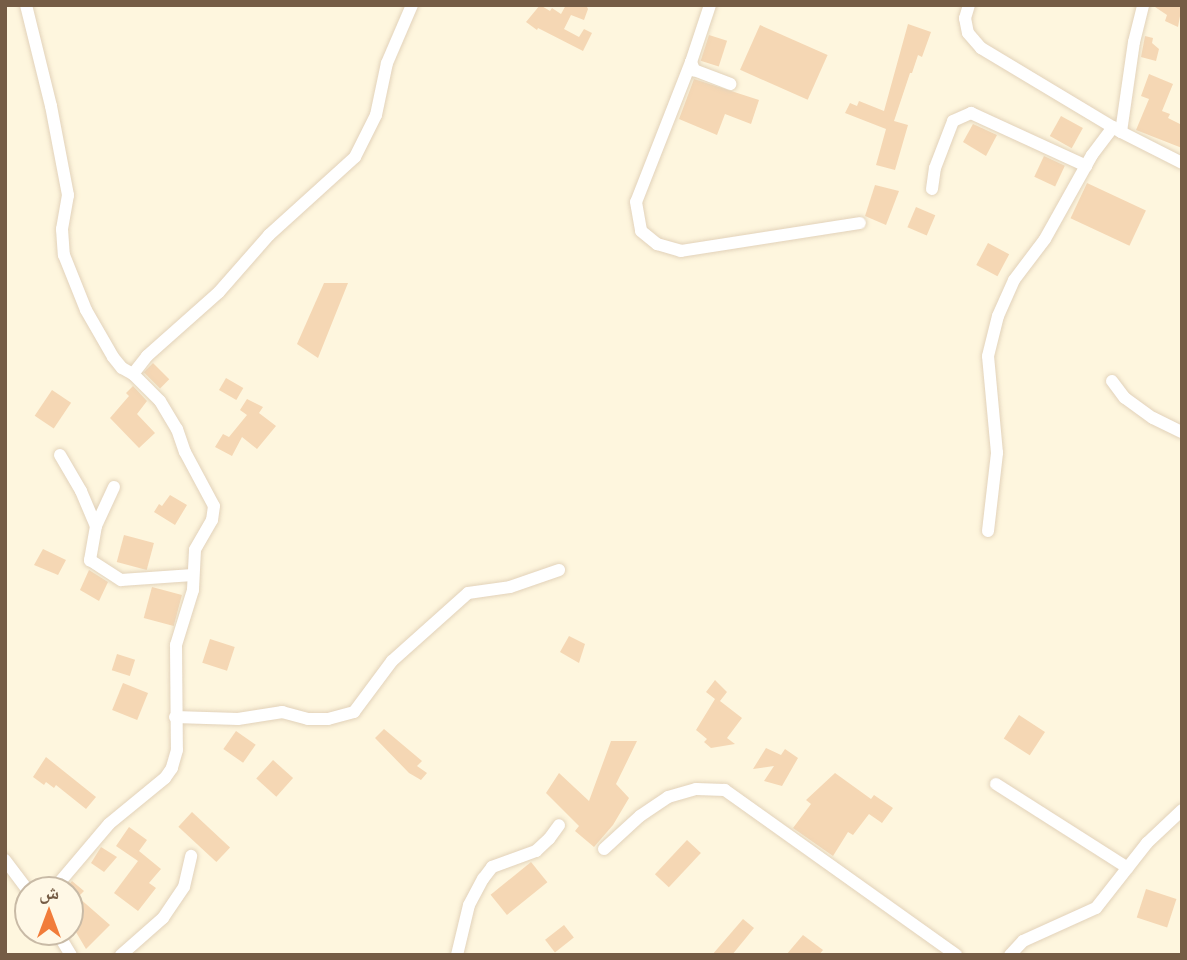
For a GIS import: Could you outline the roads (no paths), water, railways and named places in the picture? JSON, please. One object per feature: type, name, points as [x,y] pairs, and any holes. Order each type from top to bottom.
[{"type":"street","points":[[26,5],[51,106],[68,195],[62,229],[64,255],[99,333],[121,368],[133,374],[166,410],[214,506],[212,520],[195,550],[193,590],[176,645],[177,750],[172,768],[165,778],[109,824],[65,876]]},
{"type":"street","points":[[133,374],[147,356],[219,292],[269,236],[355,158],[376,115],[387,63],[412,5]]},
{"type":"street","points":[[710,5],[691,62],[636,202],[641,231],[657,244],[681,251],[860,223]]},
{"type":"street","points":[[969,5],[965,18],[968,33],[981,48],[1117,130],[1182,163]]},
{"type":"street","points":[[988,531],[997,453],[988,356],[998,316],[1014,280],[1045,239],[1086,166],[1117,130],[1143,5]]},
{"type":"street","points":[[691,62],[694,70],[730,84]]},
{"type":"street","points":[[932,189],[935,167],[953,121],[971,113],[1086,166]]},
{"type":"street","points":[[1112,381],[1125,398],[1153,418],[1182,432]]},
{"type":"street","points":[[60,455],[81,491],[96,526]]},
{"type":"street","points":[[114,487],[96,526],[90,560],[121,580],[194,575]]},
{"type":"street","points":[[175,717],[226,719],[282,712],[308,719],[328,719],[355,712],[392,661],[468,593],[510,587],[559,570]]},
{"type":"street","points":[[996,785],[1128,868]]},
{"type":"street","points":[[604,849],[640,816],[668,797],[696,789],[725,790],[956,955]]},
{"type":"street","points":[[1010,955],[1023,941],[1096,908],[1147,843],[1182,810]]},
{"type":"street","points":[[457,955],[469,905],[492,867],[536,851],[550,839],[559,824]]},
{"type":"street","points":[[121,955],[163,918],[184,887],[191,856]]},
{"type":"street","points":[[5,860],[17,876]]}]
